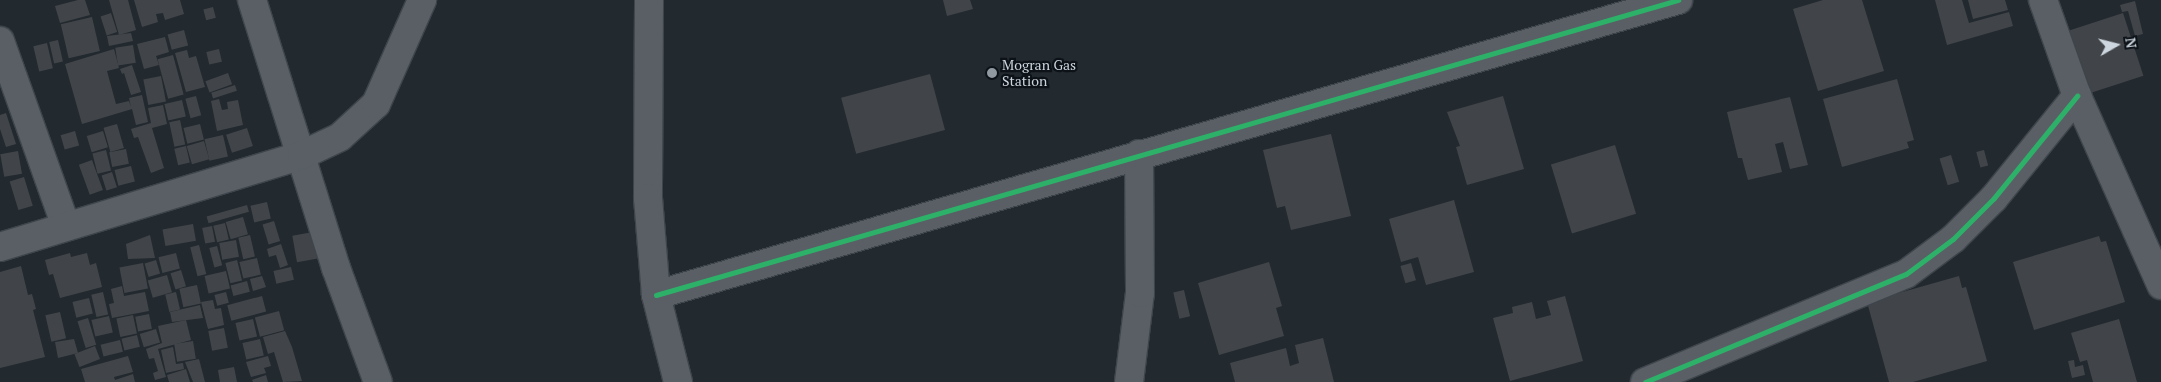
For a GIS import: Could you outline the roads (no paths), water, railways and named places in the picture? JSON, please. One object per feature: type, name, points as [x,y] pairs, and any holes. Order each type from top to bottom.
[{"type":"street","points":[[252,0],[373,380]]},
{"type":"street","points":[[0,247],[66,224],[302,155],[340,137],[376,104],[422,0]]},
{"type":"street","points":[[649,0],[648,198],[656,295],[678,382]]},
{"type":"street","points":[[656,295],[1139,154],[1678,0]]},
{"type":"street","points":[[2043,0],[2077,96],[2161,285]]},
{"type":"street","points":[[0,42],[66,224]]},
{"type":"street","points":[[1645,382],[1906,274],[1953,238],[1994,198],[2077,96]]},
{"type":"street","points":[[1129,382],[1140,293],[1139,154]]},
{"type":"place","name":"Mogran Gas Station","points":[[992,73]]}]
